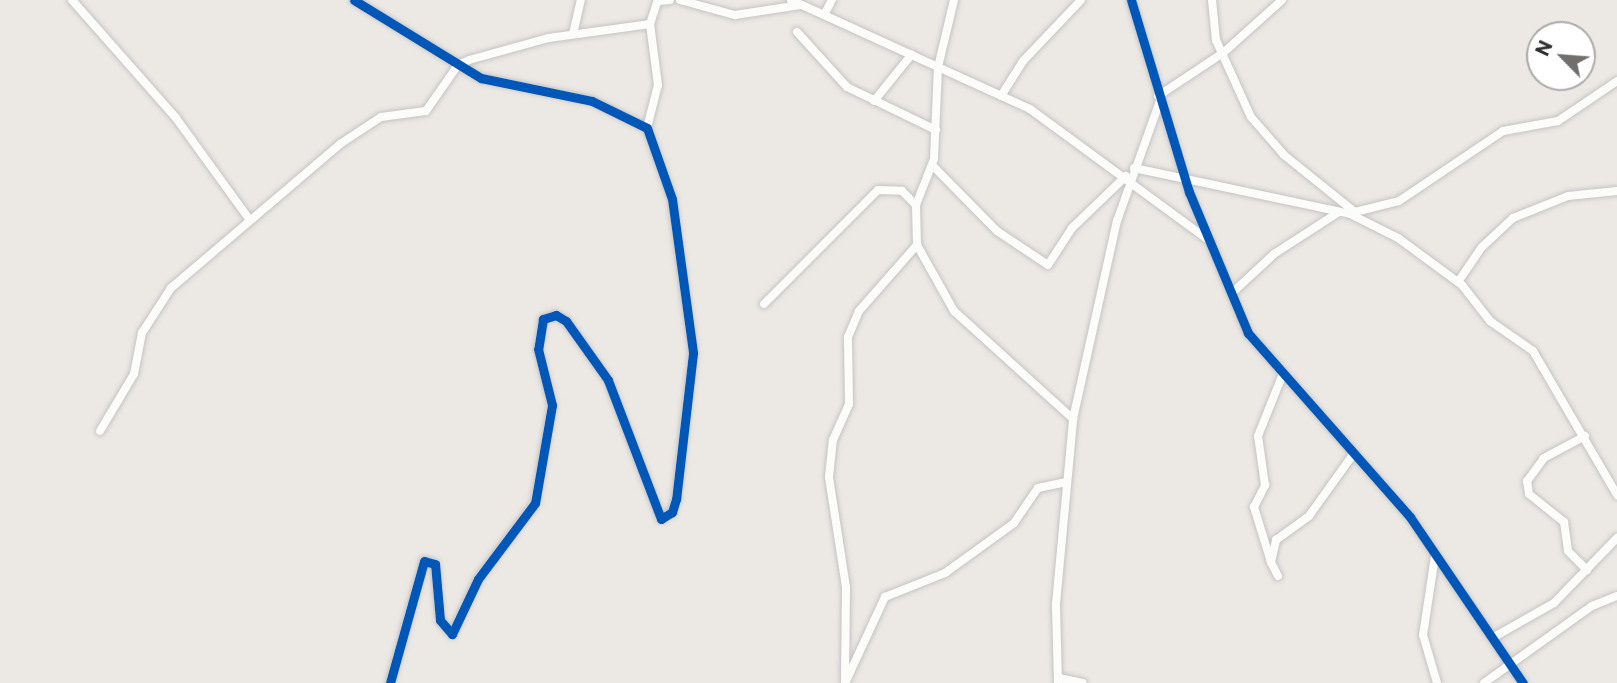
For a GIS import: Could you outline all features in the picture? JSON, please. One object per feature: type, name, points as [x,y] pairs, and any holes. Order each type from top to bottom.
[{"type":"street","points":[[72,0],[176,118],[249,219]]},
{"type":"street","points":[[355,0],[458,65],[498,84],[620,110],[647,128]]},
{"type":"street","points":[[573,34],[581,0]]},
{"type":"street","points":[[390,683],[424,561],[435,564],[440,620],[452,634],[478,579],[535,503],[551,431],[538,338],[549,315],[572,330],[619,400],[655,514],[667,519],[672,512],[692,403],[693,353],[672,199],[647,128],[658,85],[650,24],[658,1],[670,0]]},
{"type":"street","points":[[680,0],[735,15],[800,5]]},
{"type":"street","points":[[791,0],[1001,96],[1066,132],[1212,243]]},
{"type":"street","points":[[824,15],[832,0]]},
{"type":"street","points":[[954,0],[939,67],[932,165],[916,205],[918,245],[954,311],[1073,419]]},
{"type":"street","points":[[1001,96],[1023,61],[1081,0]]},
{"type":"street","points":[[1131,0],[1183,174],[1248,333],[1352,456],[1410,517],[1494,638],[1508,667],[1523,683]]},
{"type":"street","points":[[1212,0],[1223,53],[1253,121],[1284,155],[1353,213],[1398,237],[1458,282],[1480,313],[1533,351],[1617,495]]},
{"type":"street","points":[[932,165],[997,231],[1048,265],[1072,228],[1128,178],[1135,168],[1159,98],[1223,53],[1282,0]]},
{"type":"street","points":[[100,431],[134,374],[142,333],[162,300],[249,219],[372,122],[426,111],[458,65],[504,48],[573,34],[650,24]]},
{"type":"street","points":[[797,32],[847,87],[936,130]]},
{"type":"street","points":[[874,101],[912,54]]},
{"type":"street","points":[[1135,168],[1183,174],[1339,212],[1353,213],[1403,199],[1505,130],[1558,121],[1617,80]]},
{"type":"street","points":[[1082,683],[1058,680],[1056,604],[1066,482],[1073,419],[1128,178]]},
{"type":"street","points":[[764,304],[878,190],[902,191],[916,205]]},
{"type":"street","points":[[1458,282],[1482,247],[1513,218],[1568,196],[1617,191]]},
{"type":"street","points":[[1233,292],[1274,254],[1339,212]]},
{"type":"street","points":[[845,683],[846,587],[829,477],[833,440],[849,404],[848,337],[859,311],[918,245]]},
{"type":"street","points":[[1278,576],[1254,507],[1265,485],[1258,436],[1282,376]]},
{"type":"street","points":[[1585,436],[1544,458],[1527,481],[1529,495],[1564,522],[1568,551],[1587,570]]},
{"type":"street","points":[[1271,562],[1276,540],[1310,516],[1352,456]]},
{"type":"street","points":[[845,683],[884,597],[945,573],[1014,523],[1038,488],[1066,482]]},
{"type":"street","points":[[1494,638],[1549,606],[1617,538]]},
{"type":"street","points":[[1435,556],[1423,635],[1437,683]]},
{"type":"street","points":[[1484,683],[1592,606],[1617,596]]},
{"type":"street","points":[[1508,667],[1508,683]]},
{"type":"cycle path","points":[[354,0],[481,78],[592,101],[647,128],[672,199],[693,353],[676,499],[672,512],[661,519],[608,380],[566,321],[556,315],[543,319],[538,349],[552,405],[535,503],[478,579],[452,634],[440,620],[435,564],[424,561],[390,683]]},
{"type":"cycle path","points":[[1131,0],[1189,192],[1248,333],[1410,517],[1523,683]]}]
